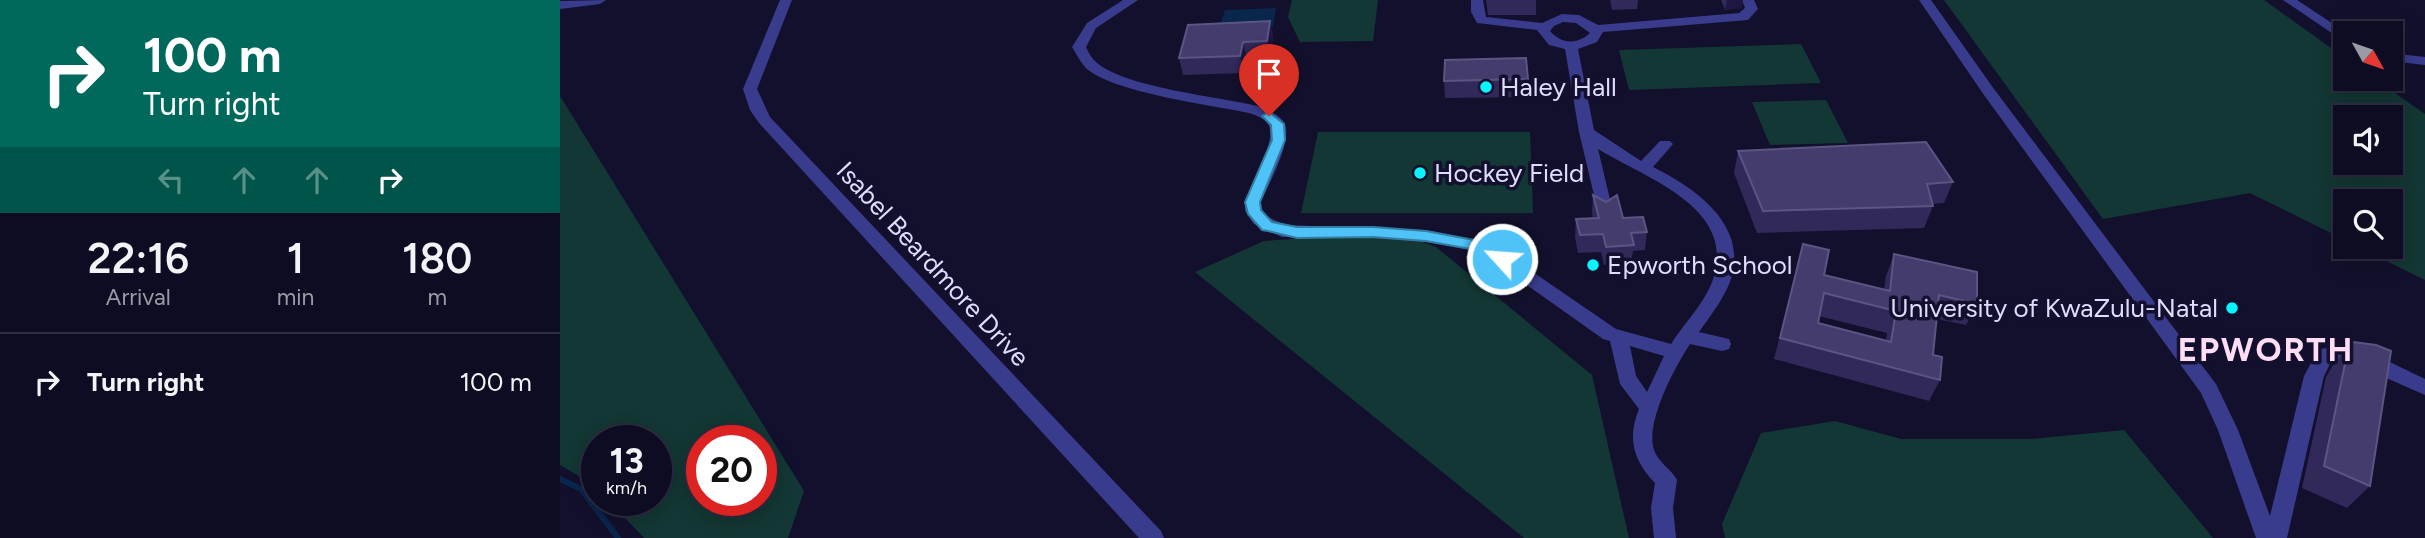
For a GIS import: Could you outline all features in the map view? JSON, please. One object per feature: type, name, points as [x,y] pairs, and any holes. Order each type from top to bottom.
[{"type":"street","points":[[560,5],[600,0]]},
{"type":"street","name":"Isabel Beardmore Drive","points":[[786,0],[750,89],[760,113],[804,164],[1153,538]]},
{"type":"street","points":[[1132,0],[1100,19],[1089,29],[1081,40],[1079,49],[1083,61],[1099,73],[1138,86],[1223,102],[1269,116],[1278,124],[1279,140],[1253,202],[1253,211],[1268,226],[1297,232],[1373,232],[1426,236],[1474,244],[1502,259],[1590,321],[1619,337],[1681,344],[1722,344]]},
{"type":"street","points":[[1477,0],[1477,12],[1482,20],[1545,27],[1555,20],[1571,18],[1587,21],[1596,29],[1744,17],[1752,9],[1748,0]]},
{"type":"street","points":[[1925,0],[2208,389],[2228,430],[2267,538]]},
{"type":"street","points":[[2289,0],[2333,30]]},
{"type":"street","points":[[1545,27],[1545,36],[1549,40],[1571,46],[1594,38],[1596,29]]},
{"type":"street","points":[[1571,46],[1605,212]]},
{"type":"street","points":[[2403,58],[2425,61]]},
{"type":"street","points":[[1587,132],[1607,150],[1690,196],[1716,224],[1725,247],[1726,272],[1704,314],[1681,344],[1642,424],[1645,454],[1666,480],[1662,508],[1665,538]]},
{"type":"street","points":[[1642,168],[1665,144]]},
{"type":"street","points":[[1619,337],[1629,386],[1650,406]]},
{"type":"street","points":[[2276,538],[2314,376],[2325,355],[2357,360],[2425,387]]},
{"type":"green space","points":[[1292,0],[1378,0],[1373,41],[1300,42],[1288,17]]},
{"type":"green space","points":[[1944,0],[2264,0],[2333,49],[2333,91],[2392,91],[2425,114],[2425,280],[2382,259],[2403,259],[2403,189],[2333,189],[2333,234],[2250,193],[2103,219]]},
{"type":"green space","points":[[1801,44],[1821,83],[1629,90],[1619,50]]},
{"type":"green space","points":[[560,96],[763,425],[686,425],[686,516],[777,516],[777,447],[804,491],[788,538],[644,538],[623,516],[672,516],[672,425],[581,425],[581,477],[560,465]]},
{"type":"green space","points":[[1826,100],[1848,143],[1770,145],[1752,102]]},
{"type":"green space","name":"Hockey Field","points":[[1318,132],[1530,132],[1533,213],[1301,213]]},
{"type":"green space","points":[[1396,232],[1436,247],[1592,375],[1629,538],[1524,538],[1195,272],[1264,241]]},
{"type":"green space","points":[[1835,421],[1901,439],[2032,439],[2124,430],[2213,538],[1725,538],[1722,524],[1761,433]]},
{"type":"water","points":[[1276,8],[1273,27],[1219,29],[1225,10]]},
{"type":"building","points":[[1270,21],[1267,41],[1243,42],[1240,56],[1179,58],[1188,25]]},
{"type":"building","points":[[1526,58],[1528,79],[1444,81],[1445,60]]},
{"type":"building","points":[[1926,142],[1953,182],[1927,184],[1933,206],[1763,211],[1738,151]]},
{"type":"building","points":[[1593,195],[1606,202],[1617,195],[1623,218],[1643,217],[1647,232],[1631,233],[1634,245],[1606,247],[1603,234],[1580,235],[1576,219],[1599,218]]},
{"type":"building","points":[[1803,244],[1829,250],[1824,275],[1890,291],[1894,254],[1977,272],[1977,304],[1939,295],[1933,355],[1942,357],[1940,380],[1780,338]],"holes":[[[1824,293],[1896,311],[1891,342],[1818,323]]]},
{"type":"building","points":[[2353,342],[2376,345],[2391,351],[2370,486],[2324,466],[2347,354]]},
{"type":"waterway","points":[[560,479],[581,489],[618,538]]},
{"type":"place","name":"Haley Hall","points":[[1486,87]]},
{"type":"place","name":"Hockey Field","points":[[1420,173]]},
{"type":"place","name":"Epworth School","points":[[1593,265]]},
{"type":"place","name":"University of KwaZulu-Natal","points":[[2232,308]]},
{"type":"district","name":"EPWORTH","points":[[2266,349]]},
{"type":"route","points":[[1269,116],[1278,124],[1279,140],[1253,202],[1253,211],[1268,226],[1282,231],[1373,232],[1456,240],[1474,244],[1502,259]]}]
